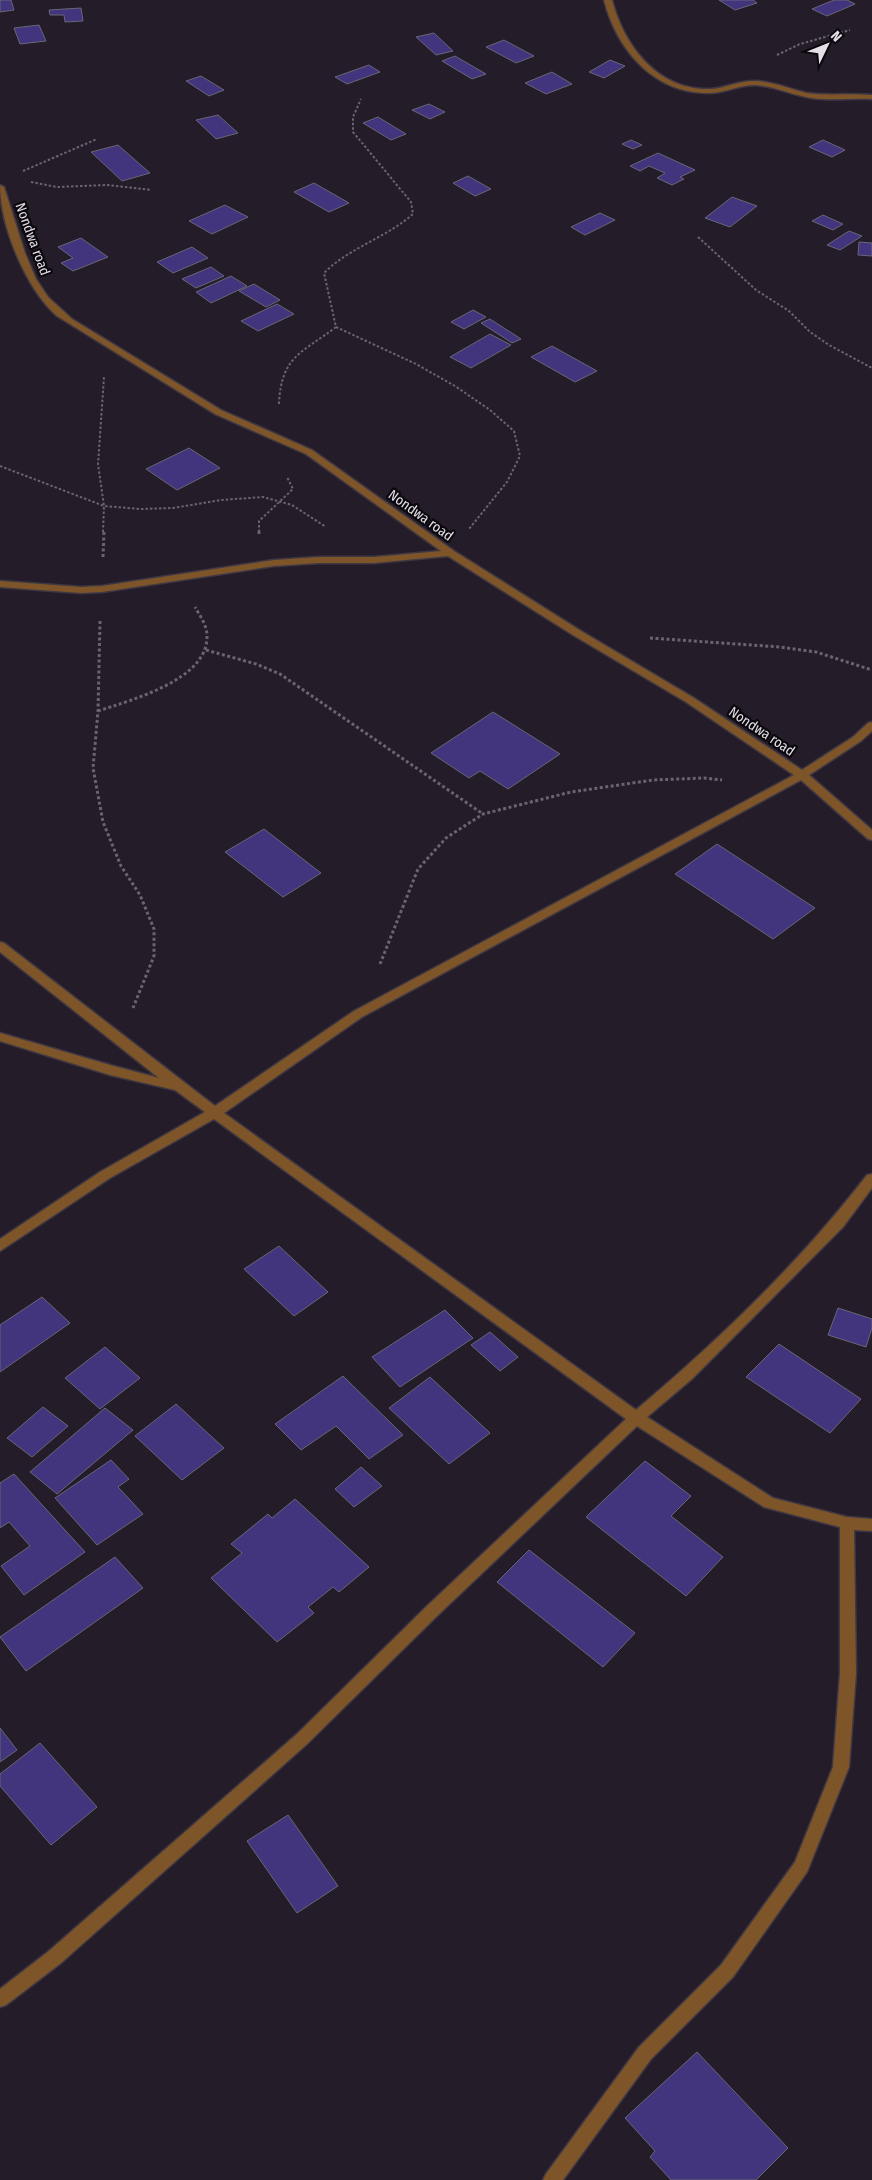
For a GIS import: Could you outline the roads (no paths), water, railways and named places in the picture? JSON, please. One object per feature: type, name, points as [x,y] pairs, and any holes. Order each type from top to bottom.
[{"type":"street","points":[[608,0],[610,15],[633,57],[650,71],[670,82],[689,88],[709,91],[756,83],[818,97],[872,97]]},
{"type":"street","name":"Nondwa road","points":[[0,188],[20,250],[38,290],[50,305],[68,321],[218,412],[309,452],[450,553],[577,633],[738,730],[802,775],[872,836]]},
{"type":"street","points":[[0,584],[81,590],[102,589],[274,563],[319,560],[374,560],[450,553]]},
{"type":"street","points":[[0,1246],[105,1175],[216,1112],[358,1014],[802,775],[857,739],[872,725]]},
{"type":"street","points":[[0,946],[179,1087],[636,1418],[770,1503],[847,1522],[872,1524]]},
{"type":"street","points":[[0,1037],[110,1070],[179,1087]]},
{"type":"street","points":[[0,1999],[55,1957],[302,1739],[432,1611],[636,1418],[688,1374],[838,1223],[872,1179]]},
{"type":"street","points":[[554,2179],[645,2052],[727,1972],[801,1867],[841,1767],[848,1674],[847,1522]]}]
